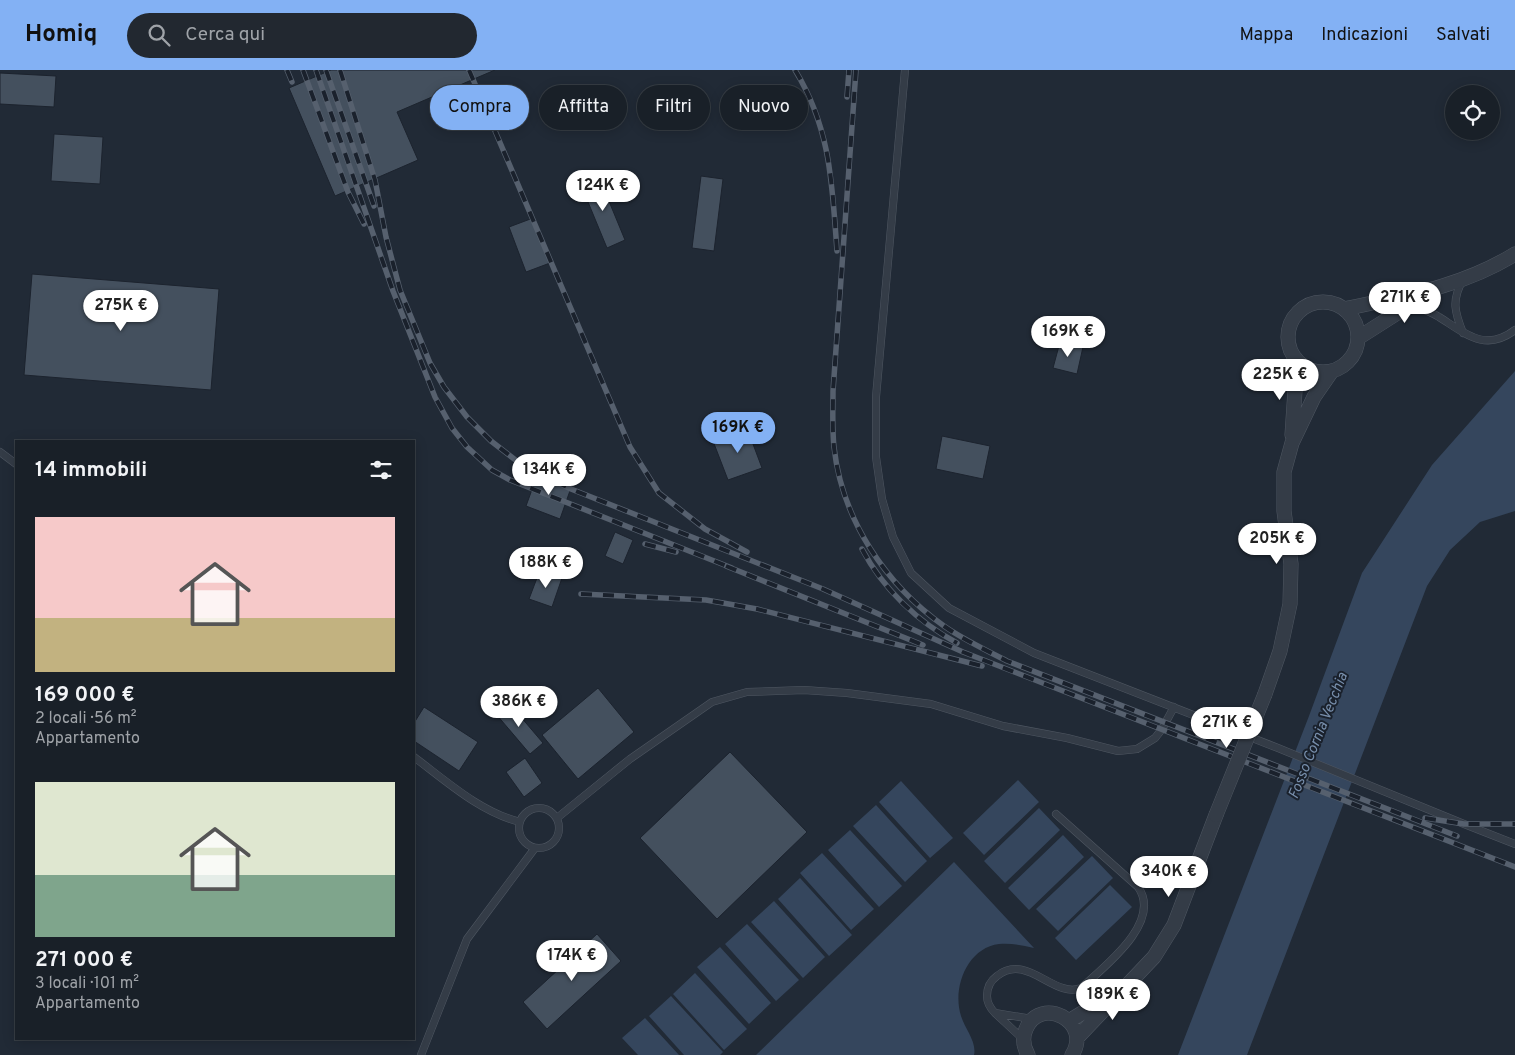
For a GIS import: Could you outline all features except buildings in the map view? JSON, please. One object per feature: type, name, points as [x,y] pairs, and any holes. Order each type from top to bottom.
[{"type":"street","points":[[1344,309],[1438,289],[1464,280],[1504,262],[1515,254]]},
{"type":"street","points":[[1358,338],[1410,304],[1438,289]]},
{"type":"street","points":[[1319,301],[1340,305],[1354,320],[1358,330],[1358,338],[1355,351],[1350,360],[1342,367],[1322,372],[1302,366],[1289,349],[1287,338],[1292,318],[1308,304],[1319,301]]},
{"type":"street","points":[[1292,444],[1297,361]]},
{"type":"street","points":[[1077,1038],[1154,957],[1174,925],[1265,694],[1280,651],[1290,604],[1291,564],[1284,511],[1284,472],[1292,444],[1314,397],[1332,371]]},
{"type":"street","points":[[1069,1021],[1127,985]]},
{"type":"street","points":[[1028,1055],[1024,1048],[1023,1038],[1028,1025],[1033,1019],[1048,1013],[1063,1016],[1073,1026],[1077,1045],[1072,1055]]},
{"type":"lane","points":[[905,70],[876,397],[876,457],[882,499],[893,537],[910,573],[949,608],[1034,653],[1294,754],[1515,844]]},
{"type":"lane","points":[[1464,280],[1456,292],[1455,306],[1457,319],[1464,334]]},
{"type":"lane","points":[[1410,304],[1436,315],[1471,338],[1483,340],[1504,338],[1515,330]]},
{"type":"lane","points":[[0,452],[15,463]]},
{"type":"lane","points":[[557,818],[630,759],[712,702],[747,692],[821,691],[931,704],[1003,726],[1067,738],[1118,752],[1137,749],[1155,738],[1174,707]]},
{"type":"lane","points":[[415,758],[474,801],[506,818],[520,822]]},
{"type":"lane","points":[[534,809],[547,809],[557,818],[559,824],[557,837],[548,846],[535,848],[524,841],[519,828],[520,822],[528,812],[534,809]]},
{"type":"lane","points":[[1023,1038],[990,1008],[987,990],[990,983],[1003,972],[1014,969],[1025,970],[1062,987],[1078,990],[1127,944],[1144,909],[1144,899],[1138,886],[1056,814]]},
{"type":"lane","points":[[422,1055],[467,938],[535,848]]},
{"type":"lane","points":[[995,1013],[1033,1019]]},
{"type":"water","name":"Fosso Cornia Vecchia","points":[[1515,371],[1515,511],[1480,522],[1450,550],[1427,586],[1247,1055],[1178,1055],[1362,573],[1432,465]]},
{"type":"water","points":[[1018,780],[1039,802],[984,855],[963,833]]},
{"type":"water","points":[[901,781],[953,838],[930,858],[879,802]]},
{"type":"water","points":[[876,805],[927,861],[905,882],[853,826]]},
{"type":"water","points":[[1039,808],[1060,830],[1005,883],[984,861]]},
{"type":"water","points":[[850,830],[902,886],[879,907],[828,850]]},
{"type":"water","points":[[1063,835],[1084,857],[1029,910],[1008,888]]},
{"type":"water","points":[[822,853],[874,909],[851,930],[800,873]]},
{"type":"water","points":[[1092,856],[1113,878],[1058,931],[1036,909]]},
{"type":"water","points":[[954,862],[1034,948],[1008,944],[988,947],[978,953],[965,971],[961,982],[959,1005],[961,1016],[974,1045],[974,1055],[756,1055]]},
{"type":"water","points":[[800,878],[852,935],[829,956],[778,899]]},
{"type":"water","points":[[1110,885],[1132,907],[1076,960],[1055,938]]},
{"type":"water","points":[[774,901],[825,957],[803,978],[751,922]]},
{"type":"water","points":[[747,924],[799,980],[776,1001],[725,944]]},
{"type":"water","points":[[720,947],[771,1003],[749,1024],[697,967]]},
{"type":"water","points":[[695,973],[747,1029],[724,1050],[673,994]]},
{"type":"water","points":[[671,996],[723,1052],[720,1055],[684,1055],[649,1016]]},
{"type":"water","points":[[645,1018],[679,1055],[638,1055],[622,1038]]},
{"type":"railway","points":[[287,70],[292,82]]},
{"type":"railway","points":[[303,70],[348,192],[364,224]]},
{"type":"railway","points":[[316,70],[393,291],[435,397],[452,428],[467,447],[492,470],[510,480],[732,568]]},
{"type":"railway","points":[[326,70],[374,206]]},
{"type":"railway","points":[[340,70],[375,180],[386,237],[400,290],[430,363],[444,387],[467,417],[491,441],[522,465],[571,489],[823,589],[963,652],[1515,867]]},
{"type":"railway","points":[[469,70],[630,447],[659,493],[705,529],[747,552]]},
{"type":"railway","points":[[795,70],[807,92],[823,136],[831,180],[837,251]]},
{"type":"railway","points":[[847,97],[849,70]]},
{"type":"railway","points":[[856,70],[833,391],[833,440],[846,500],[857,525],[886,571],[923,610],[944,626],[1007,661],[1457,836]]},
{"type":"railway","points":[[645,544],[676,552]]},
{"type":"railway","points":[[862,549],[880,578],[915,615],[957,643]]},
{"type":"railway","points":[[726,566],[923,645]]},
{"type":"railway","points":[[581,594],[706,600],[757,609],[982,666]]},
{"type":"railway","points":[[1425,818],[1464,824],[1515,824]]}]
